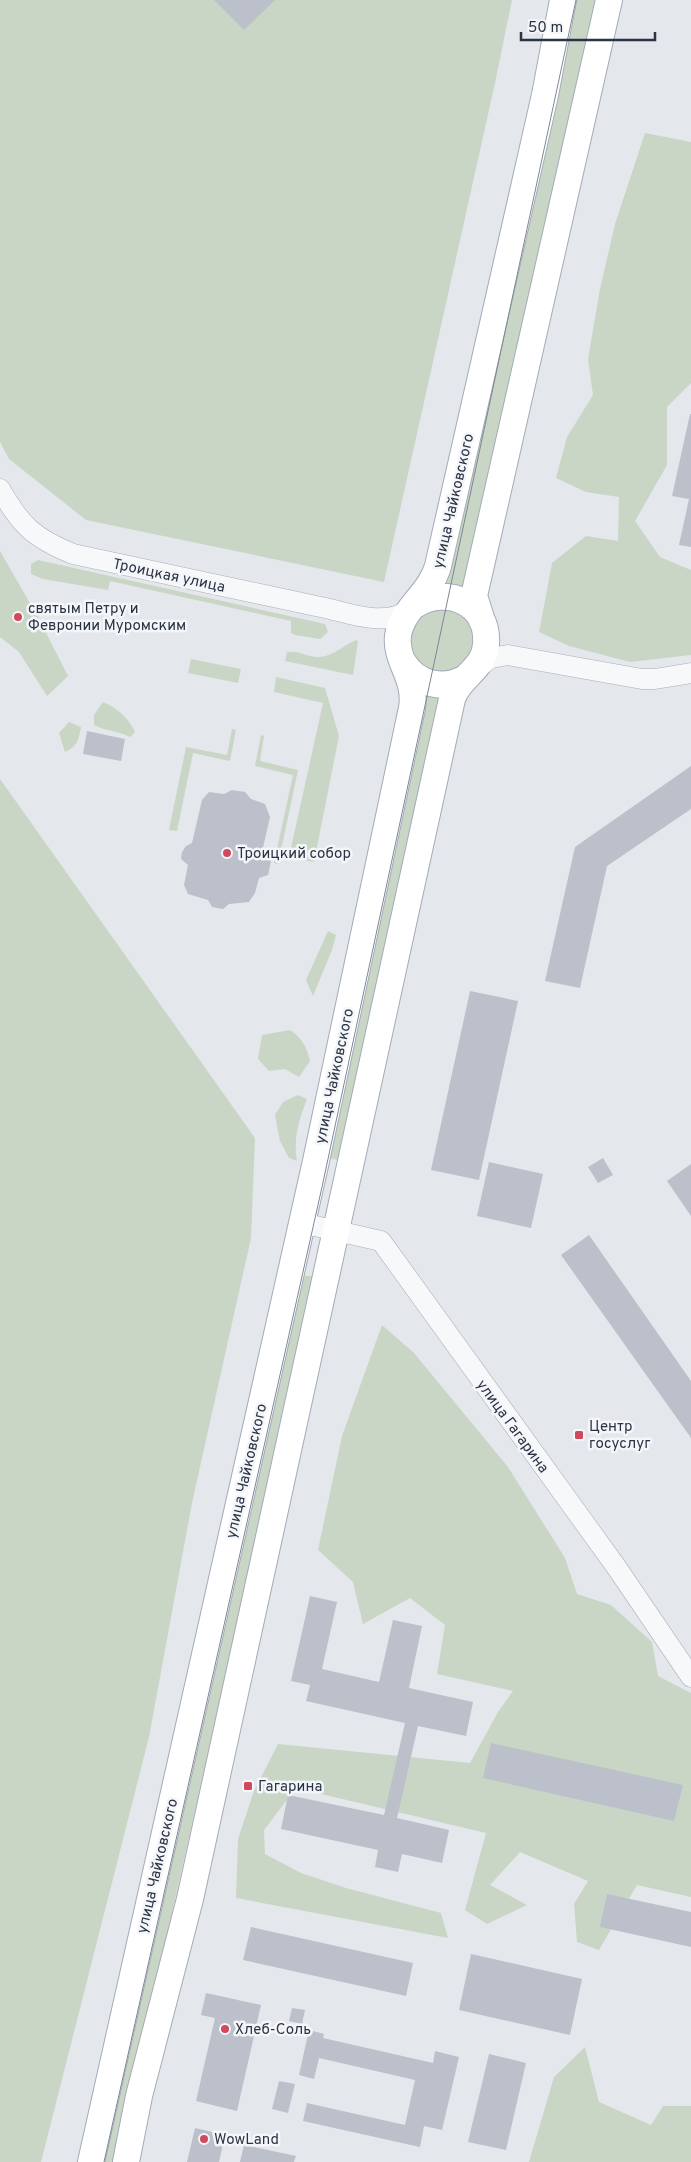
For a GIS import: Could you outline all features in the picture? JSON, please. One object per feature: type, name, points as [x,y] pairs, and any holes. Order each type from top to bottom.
[{"type":"main road","name":"улица Чайковского","points":[[90,2162],[302,1223],[412,708],[412,689],[397,642],[399,630],[404,618],[431,585],[438,566],[545,95],[563,0]]},
{"type":"main road","points":[[126,2162],[139,2096],[190,1899],[452,699],[457,688],[472,673],[483,657],[486,645],[486,633],[477,614],[474,596],[609,0]]},
{"type":"main road","points":[[413,607],[432,597],[444,596],[456,598],[477,614]]},
{"type":"main road","points":[[401,657],[412,674],[428,683],[439,685],[451,684],[472,673]]},
{"type":"street","name":"Троицкая улица","points":[[0,489],[24,526],[46,543],[73,554],[330,609],[363,618]]},
{"type":"street","points":[[363,618],[387,619],[400,615],[413,607]]},
{"type":"street","points":[[477,614],[498,642],[510,651],[523,656],[642,679],[655,679],[691,673]]},
{"type":"street","points":[[363,618],[385,633],[401,657]]},
{"type":"street","points":[[472,673],[495,657],[523,656]]},
{"type":"street","name":"улица Гагарина","points":[[302,1223],[380,1241],[617,1568],[691,1677]]},
{"type":"green space","points":[[0,0],[512,0],[384,582],[86,520],[9,459],[0,442]]},
{"type":"green space","points":[[571,0],[598,0],[463,588],[443,583]]},
{"type":"green space","points":[[645,133],[691,142],[691,383],[667,407],[667,465],[635,521],[660,557],[691,570],[691,655],[630,662],[569,646],[539,632],[552,563],[586,536],[618,541],[619,497],[586,492],[556,478],[567,437],[593,395],[588,359],[600,289],[615,224]]},
{"type":"green space","points":[[0,551],[39,619],[68,676],[47,696],[19,652],[0,637]]},
{"type":"green space","points":[[38,560],[325,624],[328,632],[320,639],[295,635],[291,633],[291,621],[110,581],[108,590],[43,579],[31,574],[31,564]]},
{"type":"green space","points":[[438,601],[480,627],[470,669],[422,675],[404,629]]},
{"type":"green space","points":[[356,640],[358,641],[353,675],[285,661],[287,652],[319,657],[333,653]]},
{"type":"green space","points":[[191,659],[241,669],[238,683],[188,673]]},
{"type":"green space","points":[[276,677],[325,688],[339,736],[314,862],[289,857],[323,703],[274,692]]},
{"type":"green space","points":[[422,694],[440,698],[338,1160],[323,1157]]},
{"type":"green space","points":[[103,702],[118,710],[126,718],[135,732],[130,737],[94,725],[94,715]]},
{"type":"green space","points":[[69,722],[81,727],[77,742],[65,752],[59,733]]},
{"type":"green space","points":[[232,729],[236,730],[230,761],[193,753],[177,831],[169,830],[186,747],[227,755]]},
{"type":"green space","points":[[261,735],[264,736],[260,761],[298,770],[278,864],[274,863],[293,775],[255,766]]},
{"type":"green space","points":[[0,779],[255,1138],[251,1238],[192,1503],[149,1737],[41,2162],[0,2162]]},
{"type":"green space","points":[[328,931],[336,935],[332,950],[313,996],[306,980]]},
{"type":"green space","points":[[290,1030],[303,1043],[310,1061],[299,1077],[285,1069],[269,1071],[258,1059],[262,1035]]},
{"type":"green space","points":[[298,1095],[307,1099],[296,1137],[297,1161],[289,1158],[280,1141],[275,1115],[283,1102]]},
{"type":"green space","points":[[297,1276],[315,1276],[116,2162],[99,2162]]},
{"type":"green space","points":[[382,1325],[414,1353],[508,1467],[565,1558],[577,1594],[611,1605],[652,1642],[658,1676],[691,1693],[691,1897],[637,1885],[599,1950],[577,1942],[574,1904],[588,1881],[520,1852],[490,1885],[527,1905],[487,1924],[465,1910],[486,1833],[296,1788],[264,1830],[265,1854],[301,1873],[346,1888],[441,1913],[448,1938],[236,1898],[238,1839],[254,1791],[278,1744],[470,1763],[498,1712],[513,1691],[437,1674],[445,1625],[410,1598],[363,1624],[353,1582],[318,1550],[342,1436]]},
{"type":"green space","points":[[585,2047],[599,2102],[651,2125],[663,2106],[691,2106],[691,2162],[529,2162],[554,2077]]},
{"type":"building","points":[[214,0],[275,0],[244,30]]},
{"type":"building","points":[[690,414],[691,547],[679,545],[689,499],[672,496]]},
{"type":"building","points":[[87,731],[125,739],[121,761],[83,754]]},
{"type":"building","points":[[691,766],[691,809],[607,866],[580,988],[545,981],[575,847]]},
{"type":"building","points":[[232,790],[245,792],[251,799],[265,804],[270,817],[262,852],[271,861],[268,875],[259,878],[255,893],[249,902],[229,904],[223,909],[212,907],[208,900],[188,894],[184,885],[188,865],[181,859],[182,852],[186,846],[192,843],[202,800],[209,792],[224,794]]},
{"type":"building","points":[[470,991],[518,1001],[479,1180],[431,1170]]},
{"type":"building","points":[[603,1158],[613,1175],[598,1183],[588,1167]]},
{"type":"building","points":[[489,1162],[543,1174],[531,1228],[477,1216]]},
{"type":"building","points":[[691,1164],[691,1216],[667,1181]]},
{"type":"building","points":[[589,1235],[691,1381],[691,1438],[561,1255]]},
{"type":"building","points":[[310,1596],[337,1602],[322,1669],[379,1682],[393,1620],[422,1626],[409,1688],[473,1702],[466,1736],[418,1726],[397,1818],[449,1830],[442,1863],[402,1854],[398,1872],[375,1867],[378,1850],[281,1829],[288,1795],[384,1815],[405,1723],[306,1701],[310,1685],[291,1681]]},
{"type":"building","points":[[491,1743],[683,1785],[674,1821],[483,1778]]},
{"type":"building","points":[[607,1894],[691,1912],[691,1947],[600,1927]]},
{"type":"building","points":[[251,1927],[413,1963],[406,1996],[243,1960]]},
{"type":"building","points":[[471,1954],[582,1979],[570,2035],[459,2010]]},
{"type":"building","points":[[206,1993],[261,2005],[237,2111],[196,2101],[215,2018],[201,2015]]},
{"type":"building","points":[[292,2008],[305,2010],[302,2024],[289,2021]]},
{"type":"building","points":[[309,2030],[324,2034],[323,2038],[433,2063],[435,2051],[459,2057],[442,2130],[424,2126],[420,2147],[303,2121],[307,2103],[405,2125],[415,2080],[319,2058],[314,2079],[299,2075]]},
{"type":"building","points":[[489,2054],[526,2063],[506,2150],[468,2142]]},
{"type":"building","points":[[279,2081],[295,2084],[288,2113],[272,2109]]},
{"type":"building","points":[[195,2128],[225,2135],[219,2162],[187,2162]]},
{"type":"building","points":[[244,2145],[296,2156],[294,2162],[240,2162]]},
{"type":"tram line","points":[[104,2162],[322,1187],[576,0]]},
{"type":"place","name":"святым Петру и Февронии Муромским","points":[[18,617]]},
{"type":"place","name":"Троицкий собор","points":[[227,853]]},
{"type":"place","name":"Центр госуслуг","points":[[579,1435]]},
{"type":"place","name":"Гагарина","points":[[248,1786]]},
{"type":"place","name":"Хлеб-Соль","points":[[225,2029]]},
{"type":"place","name":"WowLand","points":[[204,2139]]}]
